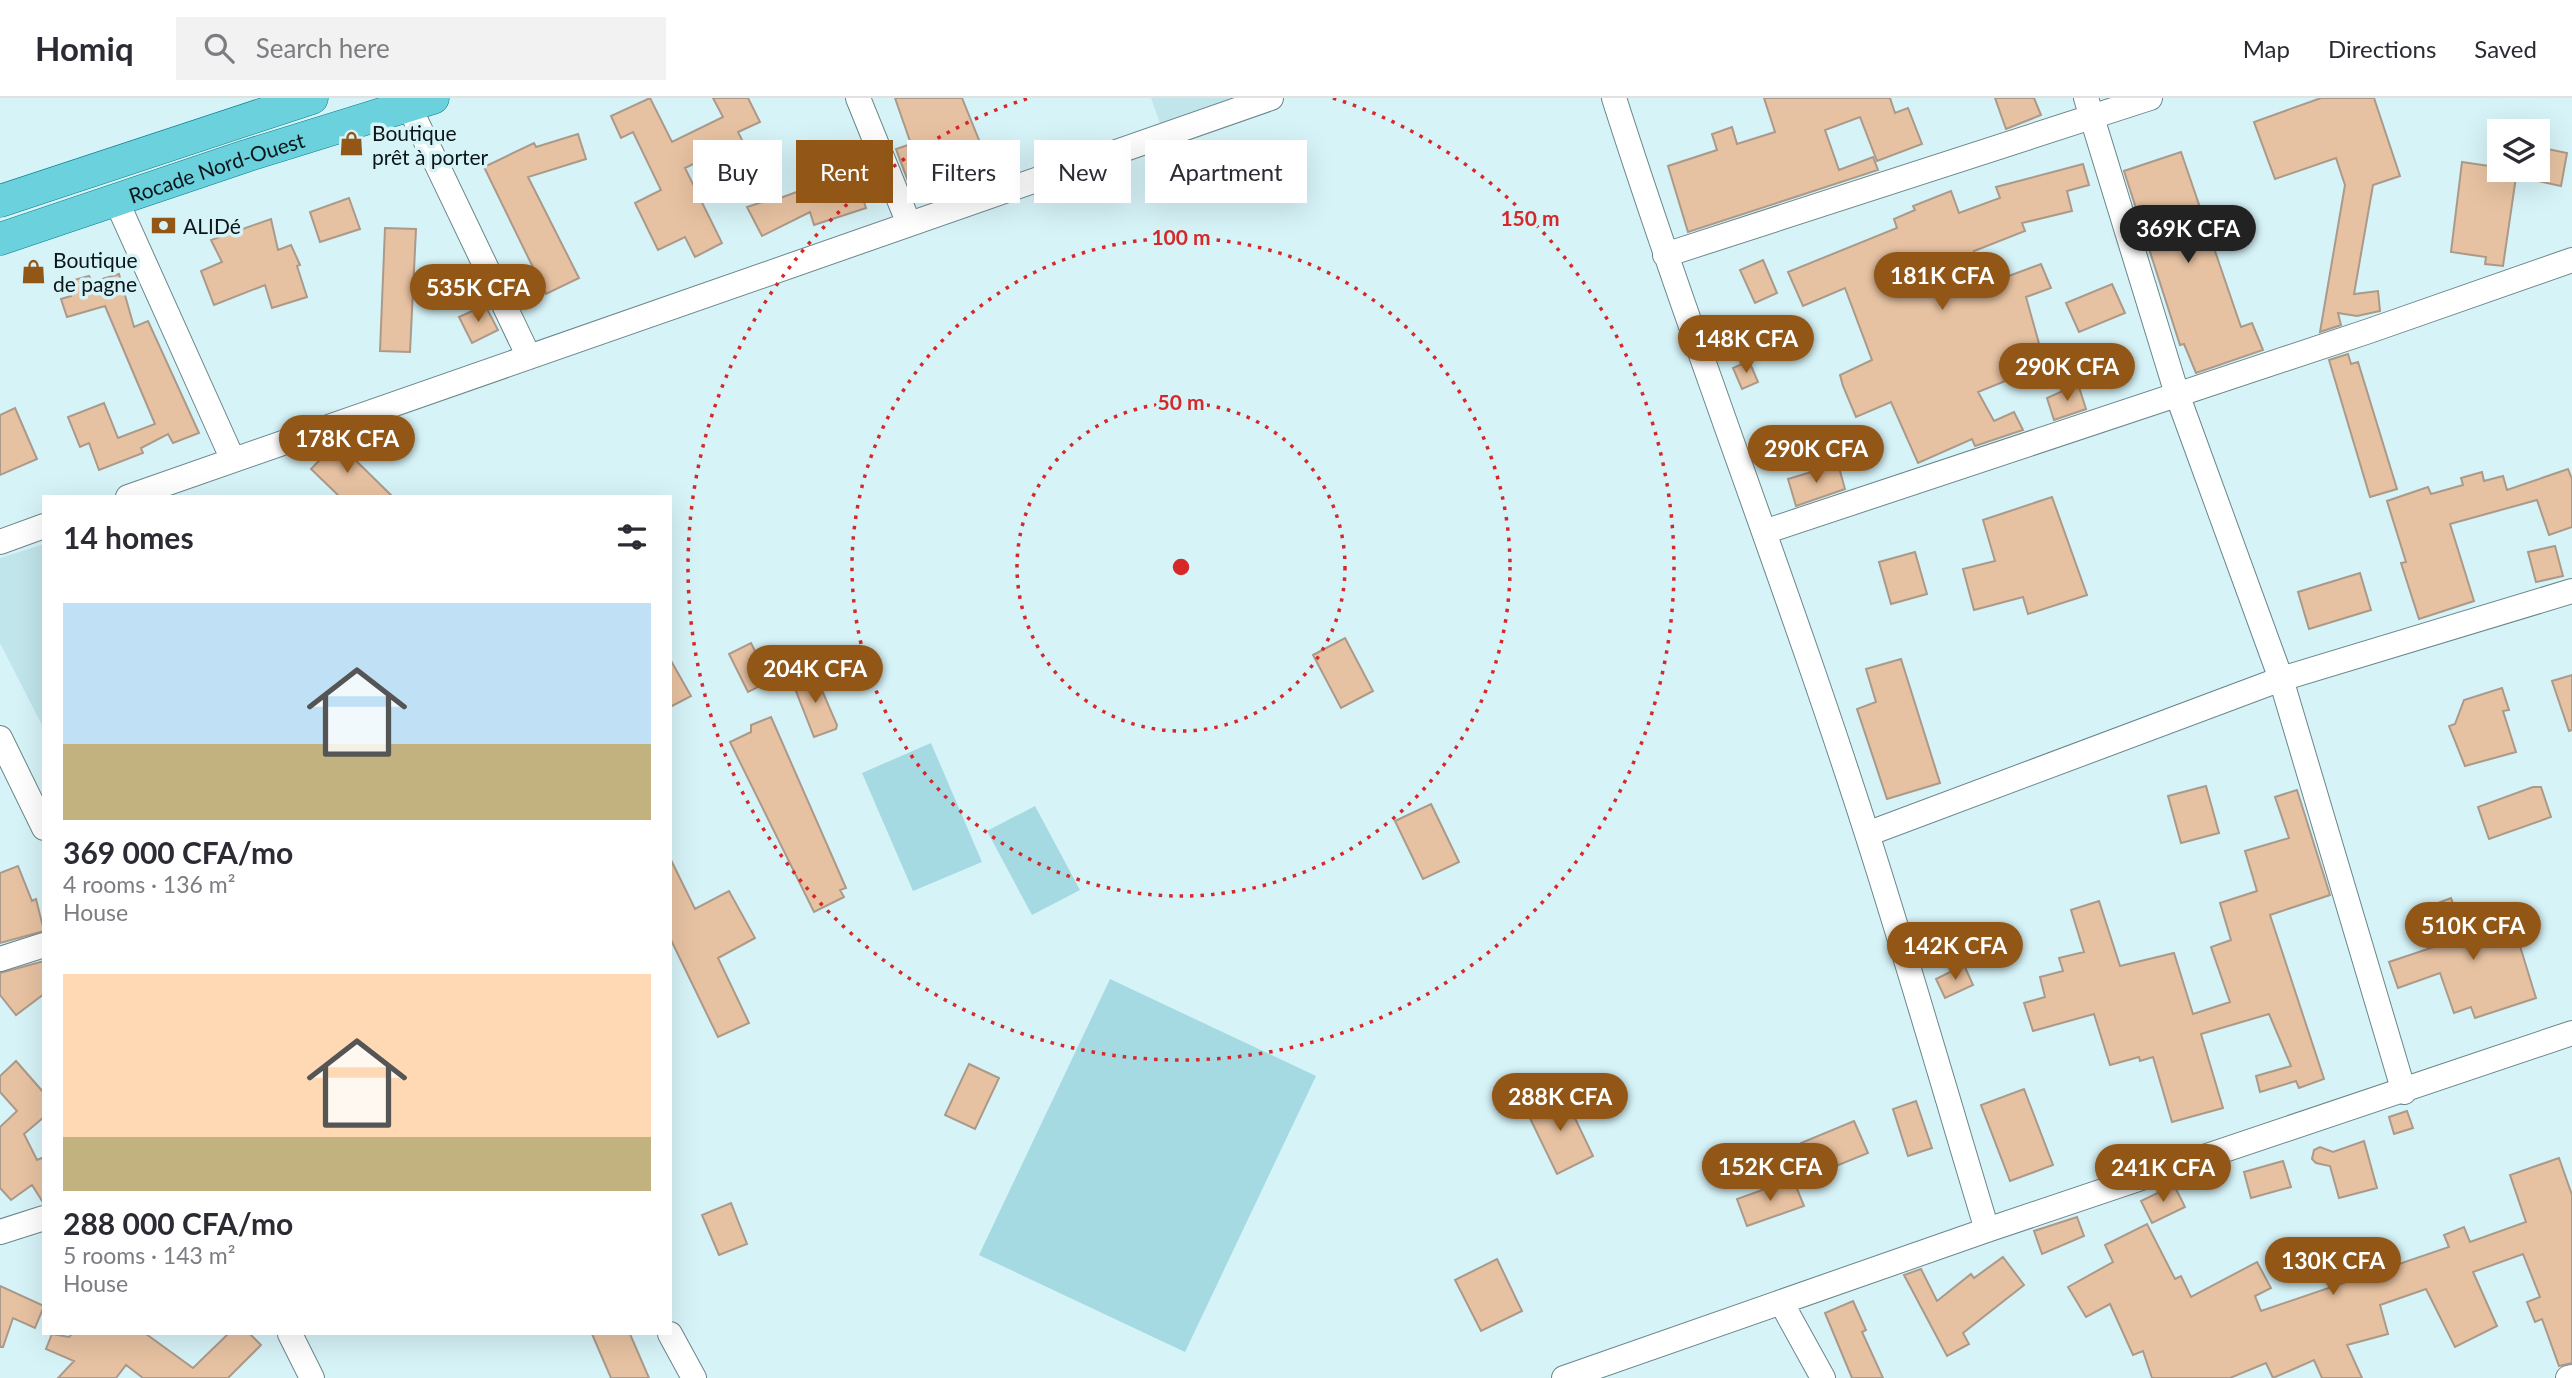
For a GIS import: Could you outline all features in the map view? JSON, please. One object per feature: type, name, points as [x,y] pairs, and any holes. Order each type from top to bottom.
[{"type":"main road","name":"Rocade Nord-Ouest","points":[[0,201],[312,98]]},
{"type":"main road","name":"Rocade Nord-Ouest","points":[[0,239],[416,101]]},
{"type":"street","points":[[858,98],[909,224]]},
{"type":"street","points":[[134,495],[1270,98]]},
{"type":"street","points":[[1614,98],[1665,256],[1764,531],[1867,834],[1987,1230]]},
{"type":"street","points":[[1665,256],[2090,108],[2150,98]]},
{"type":"street","points":[[416,101],[529,357]]},
{"type":"street","points":[[2090,108],[2177,394],[2281,679],[2404,1092]]},
{"type":"street","points":[[116,200],[233,460]]},
{"type":"street","points":[[1764,531],[2572,260]]},
{"type":"street","points":[[0,542],[42,527]]},
{"type":"street","points":[[1867,834],[2281,679],[2572,591]]},
{"type":"street","points":[[0,738],[42,824]]},
{"type":"street","points":[[0,959],[42,946]]},
{"type":"street","points":[[1564,1378],[1987,1230],[2404,1092],[2572,1033]]},
{"type":"street","points":[[0,1232],[42,1219]]},
{"type":"street","points":[[1781,1302],[1823,1378]]},
{"type":"street","points":[[290,1335],[312,1378]]},
{"type":"street","points":[[671,1335],[694,1378]]},
{"type":"shaded area","points":[[1151,98],[1245,98],[1162,129]]},
{"type":"shaded area","points":[[42,545],[42,725],[0,643],[0,558]]},
{"type":"shaded area","points":[[931,743],[982,862],[913,891],[862,773]]},
{"type":"shaded area","points":[[1035,806],[1080,890],[1032,915],[987,831]]},
{"type":"shaded area","points":[[1110,979],[1316,1076],[1185,1352],[979,1255]]},
{"type":"building","points":[[650,98],[672,142],[723,117],[713,98],[748,98],[760,122],[738,132],[742,140],[693,140],[693,164],[685,168],[693,184],[693,203],[702,203],[722,243],[695,257],[685,237],[658,250],[635,203],[661,190],[633,132],[621,138],[611,116]]},
{"type":"building","points":[[895,98],[962,98],[979,140],[910,140]]},
{"type":"building","points":[[1764,98],[1890,98],[1895,113],[1908,108],[1922,144],[1877,161],[1860,117],[1825,130],[1839,170],[1873,157],[1878,170],[1688,232],[1668,166],[1717,150],[1712,134],[1732,127],[1737,144],[1775,132]]},
{"type":"building","points":[[1995,98],[2034,98],[2041,115],[2006,129]]},
{"type":"building","points":[[2321,98],[2374,98],[2400,176],[2373,185],[2354,294],[2378,291],[2380,311],[2357,316],[2338,313],[2341,325],[2320,332],[2345,185],[2336,158],[2275,179],[2254,122]]},
{"type":"building","points":[[578,134],[586,159],[528,177],[579,278],[546,294],[484,167],[534,143],[536,147]]},
{"type":"building","points":[[907,145],[907,178],[896,149]]},
{"type":"building","points":[[2550,149],[2567,153],[2561,186],[2543,182],[2550,182]]},
{"type":"building","points":[[2181,152],[2241,327],[2252,323],[2263,350],[2196,373],[2184,344],[2180,345],[2124,171]]},
{"type":"building","points":[[2462,162],[2487,166],[2487,182],[2515,182],[2503,266],[2485,264],[2486,257],[2451,252]]},
{"type":"building","points":[[2083,164],[2089,185],[2067,191],[2072,211],[2022,223],[2025,231],[1974,251],[1987,284],[2041,264],[2051,288],[2026,297],[2045,365],[1978,392],[1994,421],[2014,412],[2023,430],[1975,446],[1972,439],[1918,463],[1891,402],[1856,417],[1843,386],[1840,375],[1872,360],[1845,288],[1803,306],[1788,272],[1897,228],[1894,219],[1915,210],[1913,206],[1951,191],[1959,213],[2000,198],[1996,187]]},
{"type":"building","points":[[796,192],[796,203],[864,203],[866,208],[814,225],[810,212],[762,236],[747,207],[759,203],[782,203],[782,197]]},
{"type":"building","points":[[349,198],[360,229],[320,242],[310,212]]},
{"type":"building","points":[[271,219],[278,250],[291,245],[300,265],[297,266],[307,297],[272,308],[265,285],[214,305],[201,271],[222,262],[211,240]]},
{"type":"building","points":[[385,228],[416,229],[410,352],[380,351]]},
{"type":"building","points":[[1763,260],[1777,293],[1755,303],[1740,270]]},
{"type":"building","points":[[119,274],[134,327],[148,321],[199,433],[173,443],[168,434],[141,448],[143,453],[99,470],[89,443],[80,447],[68,417],[104,403],[118,438],[155,424],[105,306],[67,317],[61,299],[71,296],[67,282],[89,276],[92,282]]},
{"type":"building","points":[[2112,284],[2125,313],[2079,332],[2066,303]]},
{"type":"building","points":[[485,305],[498,330],[472,343],[459,317]]},
{"type":"building","points":[[1727,335],[1733,355],[1718,359],[1712,340]]},
{"type":"building","points":[[2348,354],[2351,364],[2358,362],[2397,489],[2370,497],[2329,360]]},
{"type":"building","points":[[1749,361],[1758,382],[1742,389],[1733,368]]},
{"type":"building","points":[[2078,384],[2086,409],[2054,420],[2047,398]]},
{"type":"building","points":[[15,408],[37,459],[0,475],[0,415]]},
{"type":"building","points":[[337,442],[391,495],[338,495],[311,469]]},
{"type":"building","points":[[1838,464],[1845,489],[1796,506],[1788,479]]},
{"type":"building","points":[[2568,469],[2572,479],[2572,527],[2549,535],[2537,500],[2450,524],[2474,601],[2419,619],[2401,563],[2406,562],[2387,501],[2428,487],[2431,494],[2463,485],[2461,478],[2482,472],[2484,481],[2503,476],[2507,490]]},
{"type":"building","points":[[2052,497],[2087,595],[2028,614],[2023,597],[1974,610],[1963,569],[1995,561],[1983,520]]},
{"type":"building","points":[[2555,546],[2563,576],[2536,582],[2528,552]]},
{"type":"building","points":[[1915,552],[1927,594],[1891,604],[1879,562]]},
{"type":"building","points":[[2360,573],[2371,610],[2309,629],[2298,592]]},
{"type":"building","points":[[1345,638],[1373,691],[1341,708],[1313,655]]},
{"type":"building","points":[[751,643],[770,681],[748,692],[729,654]]},
{"type":"building","points":[[1901,659],[1940,783],[1887,799],[1857,709],[1876,702],[1866,669]]},
{"type":"building","points":[[672,663],[691,696],[672,706]]},
{"type":"building","points":[[814,672],[837,725],[836,729],[814,737],[792,681]]},
{"type":"building","points":[[2572,675],[2572,730],[2569,731],[2552,681]]},
{"type":"building","points":[[2502,688],[2509,710],[2503,711],[2516,752],[2465,766],[2449,726],[2455,724],[2464,700]]},
{"type":"building","points":[[771,717],[846,888],[840,890],[844,897],[814,912],[730,742],[751,732],[751,725]]},
{"type":"building","points":[[2206,786],[2219,833],[2181,843],[2168,796]]},
{"type":"building","points":[[2533,787],[2541,787],[2551,817],[2489,839],[2478,807]]},
{"type":"building","points":[[2297,790],[2330,895],[2270,915],[2324,1079],[2299,1088],[2296,1081],[2260,1092],[2256,1076],[2291,1066],[2269,1014],[2201,1034],[2223,1108],[2172,1122],[2153,1057],[2140,1061],[2139,1057],[2110,1065],[2094,1014],[2033,1031],[2024,1003],[2045,997],[2040,977],[2063,971],[2059,958],[2084,952],[2071,910],[2099,901],[2120,966],[2174,953],[2193,1014],[2230,1002],[2211,947],[2231,940],[2220,903],[2257,891],[2245,851],[2289,838],[2275,797]]},
{"type":"building","points":[[1431,804],[1459,862],[1423,879],[1395,821]]},
{"type":"building","points":[[672,862],[695,909],[729,891],[755,938],[718,958],[749,1023],[718,1037],[672,942]]},
{"type":"building","points":[[18,866],[32,901],[36,899],[42,932],[0,943],[0,873]]},
{"type":"building","points":[[2451,898],[2459,920],[2507,904],[2536,998],[2475,1018],[2471,1007],[2454,1013],[2440,973],[2398,988],[2389,962],[2449,942],[2435,904]]},
{"type":"building","points":[[42,962],[42,996],[16,1015],[0,995],[0,973]]},
{"type":"building","points":[[1964,965],[1973,985],[1945,998],[1936,979]]},
{"type":"building","points":[[16,1061],[42,1091],[42,1119],[24,1134],[37,1160],[42,1158],[42,1201],[32,1185],[11,1200],[0,1188],[0,1127],[17,1111],[0,1092],[0,1076]]},
{"type":"building","points":[[969,1064],[999,1078],[975,1129],[945,1115]]},
{"type":"building","points":[[2024,1089],[2053,1165],[2010,1181],[1981,1105]]},
{"type":"building","points":[[1563,1093],[1593,1156],[1557,1174],[1526,1110]]},
{"type":"building","points":[[1916,1101],[1932,1148],[1908,1156],[1893,1109]]},
{"type":"building","points":[[2407,1111],[2413,1128],[2394,1134],[2389,1117]]},
{"type":"building","points":[[1854,1121],[1868,1153],[1814,1175],[1801,1143]]},
{"type":"building","points":[[2364,1141],[2377,1188],[2339,1198],[2330,1166],[2316,1163],[2312,1159],[2314,1150],[2320,1147],[2333,1152]]},
{"type":"building","points":[[2559,1158],[2572,1195],[2572,1363],[2559,1366],[2542,1319],[2535,1322],[2527,1302],[2540,1297],[2523,1254],[2473,1272],[2497,1326],[2455,1347],[2426,1289],[2380,1305],[2388,1334],[2347,1345],[2362,1378],[2322,1378],[2314,1360],[2273,1378],[2266,1363],[2230,1378],[2152,1378],[2143,1351],[2133,1355],[2110,1304],[2086,1317],[2068,1287],[2113,1262],[2105,1245],[2147,1224],[2175,1279],[2181,1276],[2191,1297],[2257,1262],[2271,1288],[2255,1296],[2261,1311],[2449,1247],[2444,1235],[2464,1227],[2470,1242],[2526,1222],[2510,1175]]},
{"type":"building","points":[[2283,1161],[2291,1187],[2251,1198],[2244,1172]]},
{"type":"building","points":[[1793,1179],[1804,1206],[1747,1226],[1737,1199]]},
{"type":"building","points":[[2174,1185],[2185,1207],[2152,1223],[2141,1201]]},
{"type":"building","points":[[731,1203],[747,1244],[719,1255],[702,1215]]},
{"type":"building","points":[[2077,1217],[2084,1236],[2042,1254],[2034,1231]]},
{"type":"building","points":[[2003,1257],[2024,1285],[1963,1333],[1969,1344],[1947,1356],[1904,1275],[1921,1269],[1937,1301],[1971,1274],[1974,1278]]},
{"type":"building","points":[[1497,1259],[1522,1311],[1481,1331],[1455,1280]]},
{"type":"building","points":[[0,1286],[42,1305],[42,1311],[35,1328],[13,1318],[3,1347],[0,1347]]},
{"type":"building","points":[[1853,1301],[1866,1330],[1862,1332],[1883,1378],[1852,1378],[1825,1313]]},
{"type":"building","points":[[52,1335],[147,1335],[193,1368],[227,1335],[251,1335],[261,1345],[228,1378],[143,1378],[126,1365],[116,1378],[58,1378],[74,1361],[46,1349]]},
{"type":"building","points":[[592,1335],[630,1335],[649,1378],[611,1378]]},
{"type":"place","name":"Boutique prêt à porter","points":[[352,144]]},
{"type":"place","name":"ALIDé","points":[[163,225]]},
{"type":"place","name":"Boutique de pagne","points":[[33,271]]}]
